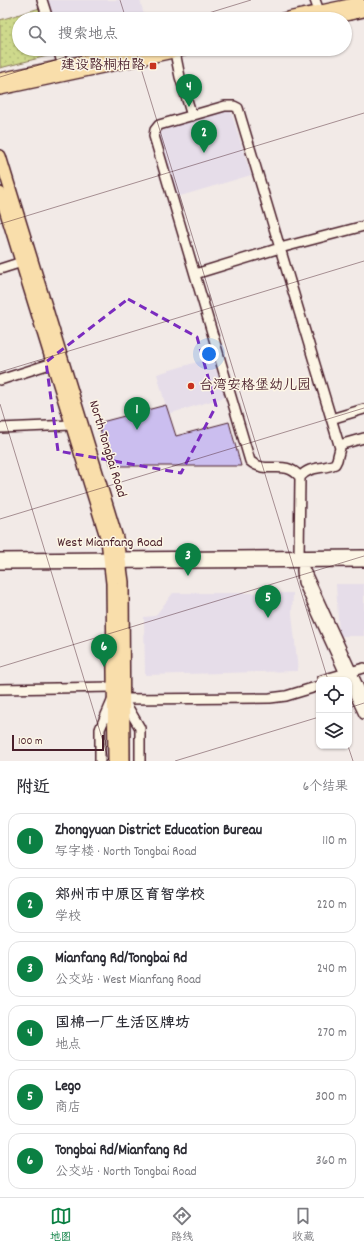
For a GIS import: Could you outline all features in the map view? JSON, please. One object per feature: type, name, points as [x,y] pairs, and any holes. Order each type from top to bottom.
[{"type":"main road","points":[[314,12],[364,2]]},
{"type":"main road","points":[[352,14],[364,11]]},
{"type":"main road","points":[[0,79],[109,56]]},
{"type":"main road","points":[[0,89],[156,56]]},
{"type":"main road","name":"North Tongbai Road","points":[[0,156],[115,525],[115,560],[112,583],[113,687],[120,697],[124,761]]},
{"type":"main road","name":"North Tongbai Road","points":[[0,196],[22,262],[104,528],[123,582],[120,697],[114,761]]},
{"type":"street","points":[[42,0],[46,12]]},
{"type":"street","points":[[315,0],[319,11]]},
{"type":"street","points":[[60,56],[63,66]]},
{"type":"street","points":[[176,56],[180,77],[192,116]]},
{"type":"street","points":[[300,477],[311,469],[335,464],[340,448],[238,108],[234,106],[225,106],[159,125],[154,136],[250,461],[258,467],[289,468],[295,471],[300,477],[300,559],[348,677]]},
{"type":"street","points":[[195,274],[280,248],[364,226]]},
{"type":"street","points":[[0,269],[22,262]]},
{"type":"street","points":[[0,380],[53,363]]},
{"type":"street","points":[[331,419],[364,409]]},
{"type":"street","points":[[0,428],[72,425]]},
{"type":"street","points":[[339,445],[364,438]]},
{"type":"street","name":"West Mianfang Road","points":[[300,559],[364,555]]},
{"type":"street","name":"West Mianfang Road","points":[[0,558],[115,560],[300,559],[364,562]]},
{"type":"street","name":"West Mianfang Road","points":[[0,564],[115,560]]},
{"type":"street","points":[[348,677],[364,668]]},
{"type":"street","points":[[348,677],[364,673]]},
{"type":"street","points":[[120,697],[270,693],[285,691],[316,682]]},
{"type":"street","points":[[352,682],[364,699]]},
{"type":"street","points":[[352,686],[364,714]]},
{"type":"street","points":[[0,689],[113,687]]},
{"type":"street","points":[[120,697],[270,698],[286,696],[316,687]]},
{"type":"street","points":[[100,761],[100,729],[120,697]]},
{"type":"street","points":[[120,697],[140,728],[140,761]]},
{"type":"highlighted area","points":[[128,299],[197,337],[216,406],[181,473],[58,451],[46,362]]},
{"type":"shaded area","points":[[46,0],[140,0],[143,12],[50,12]]},
{"type":"shaded area","points":[[230,109],[251,175],[177,197],[158,132]]},
{"type":"shaded area","name":"台湾安格堡幼儿园","points":[[214,357],[225,397],[168,414],[157,374]]},
{"type":"shaded area","points":[[336,584],[364,584],[364,636],[339,636]]},
{"type":"shaded area","points":[[173,593],[293,593],[292,613],[298,671],[145,675],[144,617],[155,616]]},
{"type":"green space","points":[[40,8],[41,12],[27,12]]},
{"type":"green space","points":[[12,16],[12,56],[47,56],[0,68],[0,20]]},
{"type":"building","points":[[166,405],[176,436],[229,422],[241,466],[111,466],[98,423]]},
{"type":"place","name":"建设路桐柏路","points":[[153,66]]},
{"type":"place","name":"国棉一厂生活区牌坊","points":[[189,107]]},
{"type":"place","name":"郑州市中原区育智学校","points":[[204,153]]},
{"type":"place","name":"台湾安格堡幼儿园","points":[[191,386]]},
{"type":"place","name":"Zhongyuan District Education Bureau","points":[[137,430]]},
{"type":"place","name":"Mianfang Rd/Tongbai Rd","points":[[188,576]]},
{"type":"place","name":"Lego","points":[[268,618]]},
{"type":"place","name":"Tongbai Rd/Mianfang Rd","points":[[104,667]]}]
